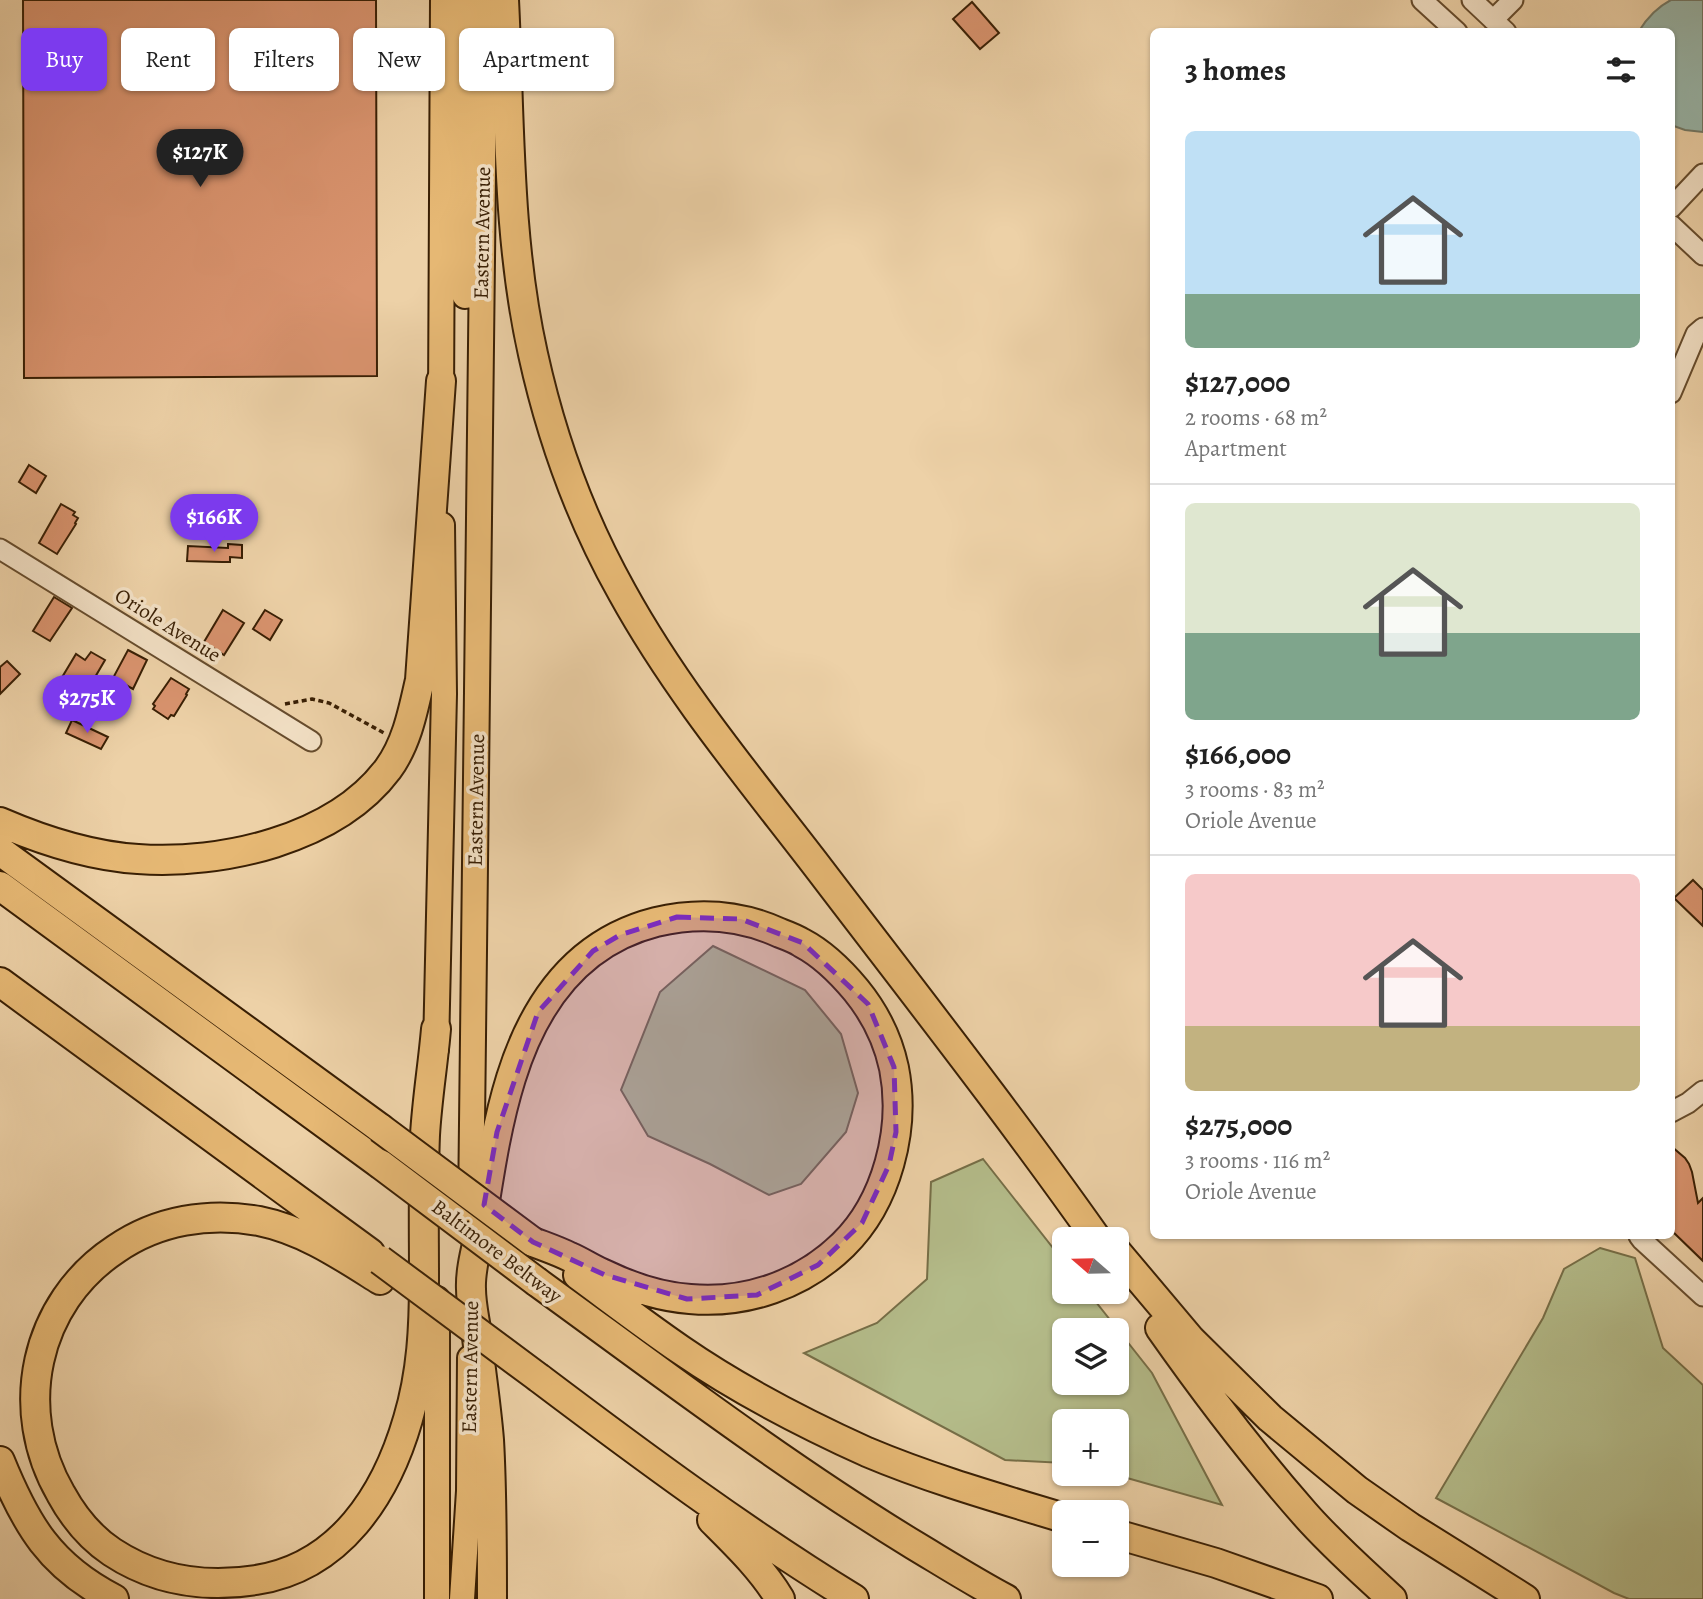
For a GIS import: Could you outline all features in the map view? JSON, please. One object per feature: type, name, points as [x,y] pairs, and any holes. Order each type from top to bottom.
[{"type":"highway","points":[[504,0],[512,215],[521,292],[548,412],[563,460],[603,556],[622,594],[703,716],[1037,1154],[1089,1227]]},
{"type":"highway","points":[[0,822],[33,836],[80,850],[137,859],[183,859],[228,854],[270,845],[311,829],[369,791],[388,769],[401,746],[413,714],[420,680],[441,381]]},
{"type":"highway","points":[[0,851],[681,1350],[755,1396],[811,1426],[869,1452],[925,1475],[1052,1514]]},
{"type":"highway","name":"Baltimore Beltway","points":[[0,886],[804,1475],[913,1545],[1006,1599]]},
{"type":"highway","points":[[492,1599],[489,1438],[471,1286],[497,1132],[522,1044],[538,1012],[555,987],[593,951],[620,935],[677,917],[707,916],[741,919],[803,943],[848,980],[867,1004],[882,1031],[894,1067],[897,1132],[878,1194],[862,1223],[843,1245],[818,1265],[789,1282],[757,1295],[725,1300],[687,1299],[647,1291],[533,1242]]},
{"type":"highway","points":[[0,982],[380,1270],[658,1466],[854,1599]]},
{"type":"highway","points":[[380,1270],[296,1233],[262,1222],[230,1218],[198,1218],[168,1223],[132,1238],[104,1257],[79,1281],[57,1311],[36,1372],[34,1403],[38,1436],[49,1474],[87,1531],[110,1550],[134,1564],[162,1575],[194,1583],[225,1584],[261,1579],[294,1569],[323,1553],[348,1531],[369,1507],[396,1456],[419,1380],[424,1329],[425,1134],[436,1029]]},
{"type":"highway","points":[[1037,1154],[1097,1227]]},
{"type":"highway","points":[[1129,1266],[1191,1340],[1281,1427],[1388,1512],[1525,1599]]},
{"type":"highway","points":[[1129,1284],[1185,1363],[1305,1514],[1392,1599]]},
{"type":"highway","points":[[0,1461],[15,1498],[33,1531],[81,1580],[114,1599]]},
{"type":"highway","points":[[658,1466],[750,1557],[780,1599]]},
{"type":"highway","points":[[1129,1538],[1216,1563],[1318,1599]]},
{"type":"highway","points":[[813,1573],[844,1599]]},
{"type":"main road","name":"Eastern Avenue","points":[[437,1599],[436,1029],[444,694],[441,381],[443,0]]},
{"type":"main road","points":[[464,0],[466,344],[480,407]]},
{"type":"main road","name":"Eastern Avenue","points":[[462,1599],[468,1490],[471,1286],[485,0]]},
{"type":"street","points":[[1422,0],[1453,28]]},
{"type":"street","points":[[1472,0],[1499,26],[1513,0]]},
{"type":"street","points":[[1675,196],[1703,174]]},
{"type":"street","points":[[1675,229],[1703,255]]},
{"type":"street","points":[[1675,384],[1696,334],[1703,328]]},
{"type":"street","name":"Oriole Avenue","points":[[0,549],[311,741]]},
{"type":"street","points":[[1675,1110],[1703,1091]]},
{"type":"street","points":[[1641,1239],[1703,1296]]},
{"type":"path","points":[[263,710],[312,699],[328,703],[393,738]]},
{"type":"highlighted area","points":[[677,917],[741,919],[803,943],[868,1004],[894,1067],[896,1132],[889,1165],[862,1223],[818,1265],[757,1295],[687,1299],[605,1275],[533,1242],[484,1205],[497,1132],[538,1012],[593,951],[620,935]]},
{"type":"green space","points":[[713,946],[805,990],[841,1034],[858,1093],[846,1132],[801,1184],[769,1195],[648,1136],[621,1090],[660,992]]},
{"type":"green space","points":[[983,1159],[1052,1247],[1052,1304],[1097,1304],[1109,1318],[1052,1318],[1052,1395],[1129,1395],[1129,1344],[1152,1373],[1222,1505],[1129,1479],[1129,1409],[1052,1409],[1052,1462],[1005,1460],[804,1353],[877,1323],[927,1279],[931,1182]]},
{"type":"green space","points":[[1600,1248],[1635,1258],[1663,1348],[1703,1385],[1703,1599],[1629,1599],[1436,1498],[1543,1318],[1564,1269]]},
{"type":"shaded area","points":[[1671,0],[1703,0],[1703,132],[1675,126],[1675,28],[1641,28],[1661,6]]},
{"type":"building","points":[[23,0],[376,0],[376,28],[353,28],[353,91],[376,91],[377,376],[24,378],[23,91],[107,91],[107,28],[23,28]]},
{"type":"building","points":[[972,2],[999,33],[980,49],[953,19]]},
{"type":"building","points":[[29,465],[46,476],[36,493],[19,482]]},
{"type":"building","points":[[61,504],[75,512],[73,515],[78,518],[57,554],[39,543]]},
{"type":"building","points":[[228,544],[242,545],[242,558],[230,557],[230,562],[187,561],[188,546],[228,548]]},
{"type":"building","points":[[54,597],[72,608],[50,641],[33,631]]},
{"type":"building","points":[[223,610],[244,623],[224,655],[204,642]]},
{"type":"building","points":[[265,610],[282,620],[270,640],[253,629]]},
{"type":"building","points":[[128,650],[147,660],[133,689],[113,678]]},
{"type":"building","points":[[91,652],[105,660],[91,684],[86,681],[80,691],[61,679],[76,654],[85,660]]},
{"type":"building","points":[[7,661],[20,674],[0,694],[0,667]]},
{"type":"building","points":[[171,678],[189,689],[174,716],[171,715],[168,719],[153,709],[153,704]]},
{"type":"building","points":[[72,720],[108,737],[101,749],[66,733]]},
{"type":"building","points":[[1693,880],[1703,890],[1703,926],[1675,899]]},
{"type":"building","points":[[1675,1149],[1689,1164],[1698,1203],[1703,1198],[1703,1261],[1675,1234]]}]
